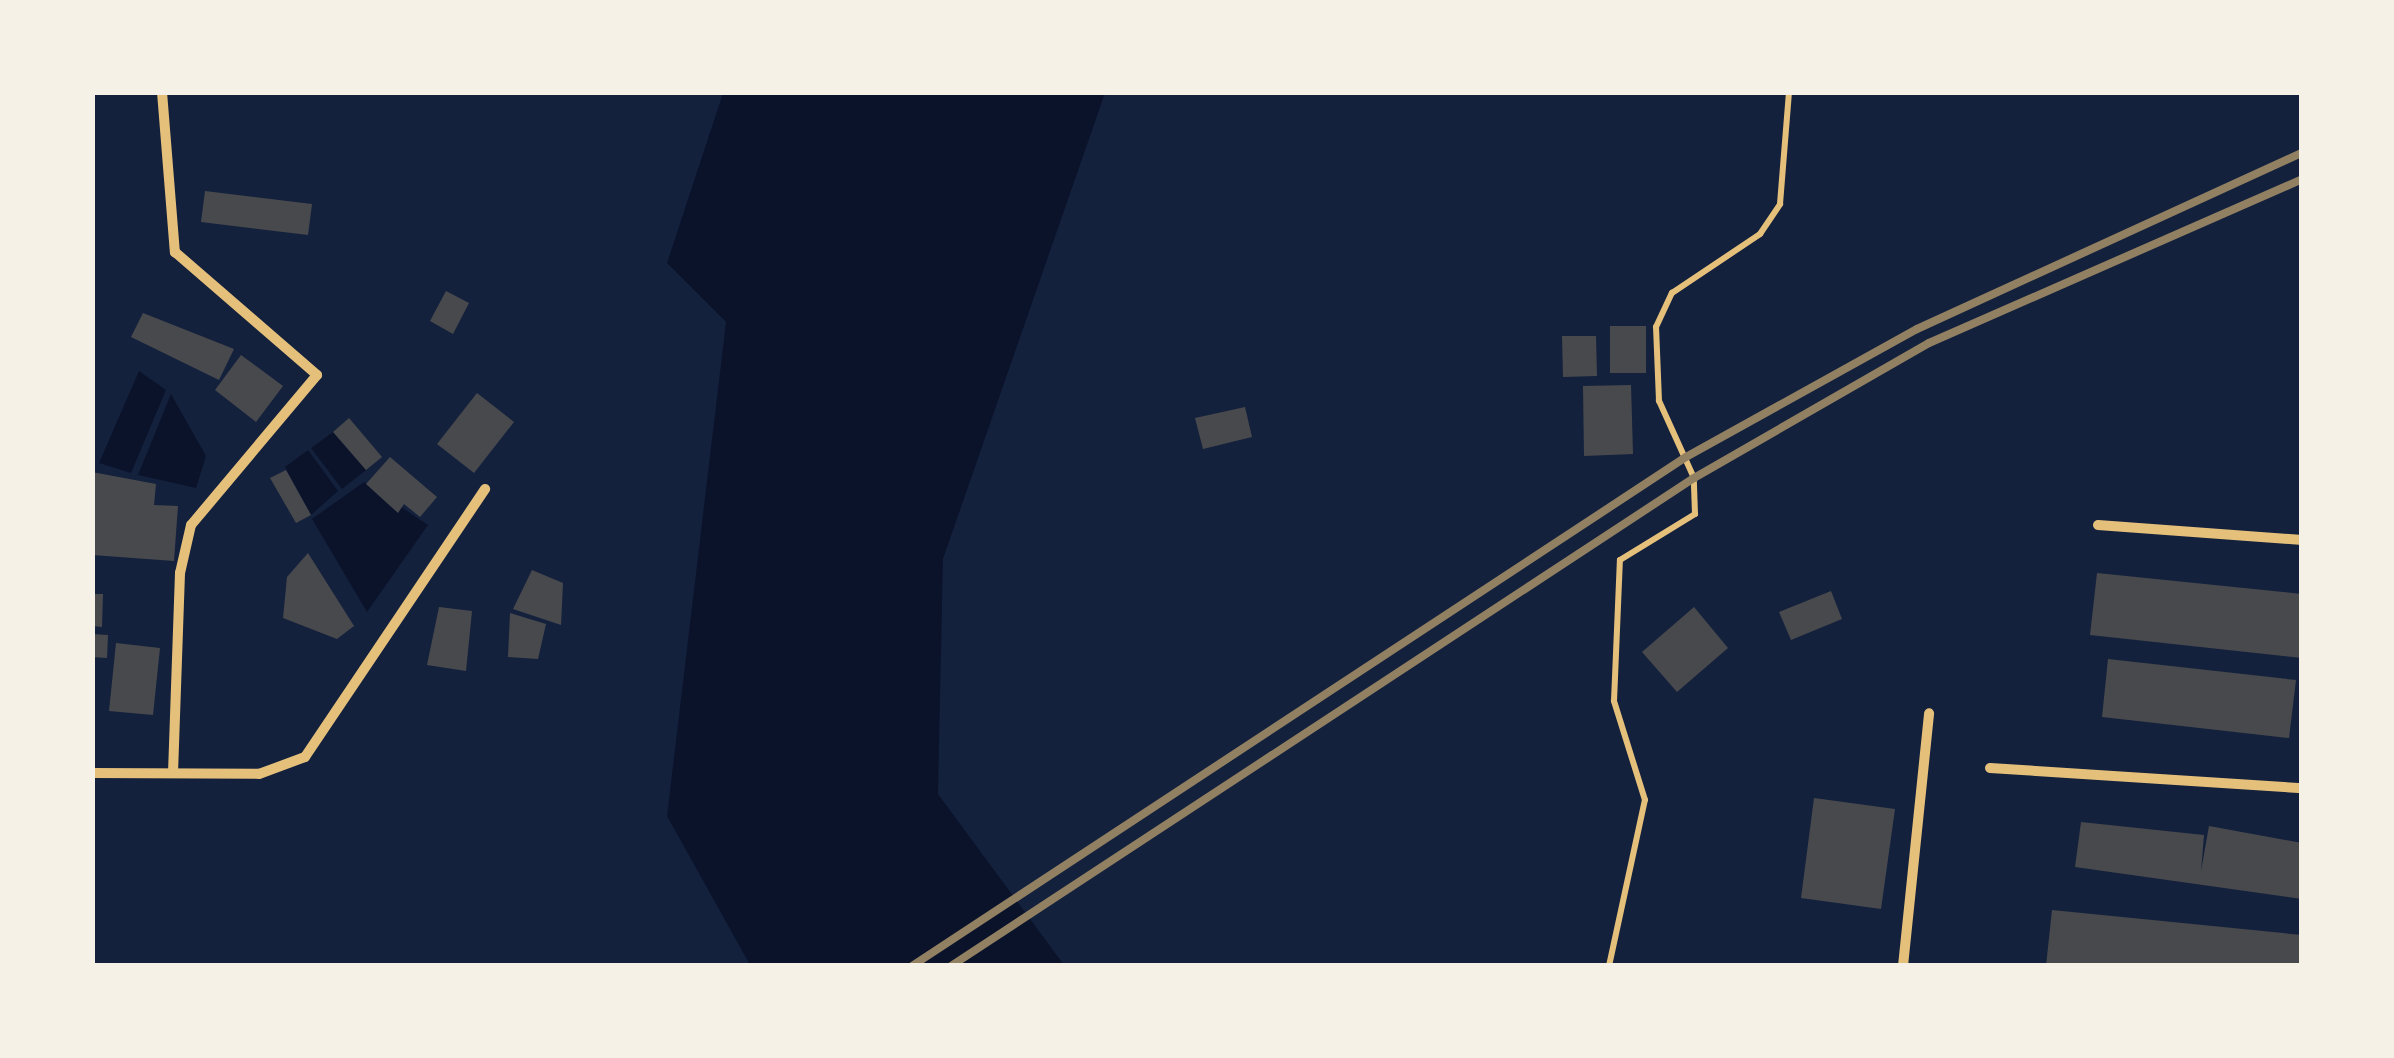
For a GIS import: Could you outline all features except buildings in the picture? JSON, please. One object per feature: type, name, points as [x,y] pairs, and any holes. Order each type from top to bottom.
[{"type":"street","points":[[162,92],[175,252],[317,375],[191,525],[180,573],[174,768]]},
{"type":"street","points":[[92,773],[174,768],[259,774],[305,758],[486,489]]},
{"type":"street","points":[[2098,525],[2302,540]]},
{"type":"street","points":[[1903,966],[1929,713]]},
{"type":"street","points":[[1990,768],[2302,788]]},
{"type":"path","points":[[1609,966],[1645,800],[1614,701],[1620,560],[1695,514],[1694,478],[1658,401],[1656,327],[1672,293],[1760,234],[1780,204],[1788,92]]},
{"type":"water","points":[[723,93],[1105,93],[943,559],[938,794],[1064,965],[750,965],[667,816],[726,322],[667,263]]},
{"type":"water","points":[[139,371],[166,390],[131,473],[99,463]]},
{"type":"water","points":[[171,394],[206,456],[196,488],[138,475]]},
{"type":"water","points":[[333,432],[366,470],[342,489],[311,448]]},
{"type":"water","points":[[308,450],[338,491],[311,515],[285,467]]},
{"type":"water","points":[[364,482],[428,525],[367,612],[312,519]]},
{"type":"railway","points":[[912,966],[1686,457],[1917,329],[2302,153]]},
{"type":"railway","points":[[951,966],[1694,478],[1929,343],[2302,179]]}]
